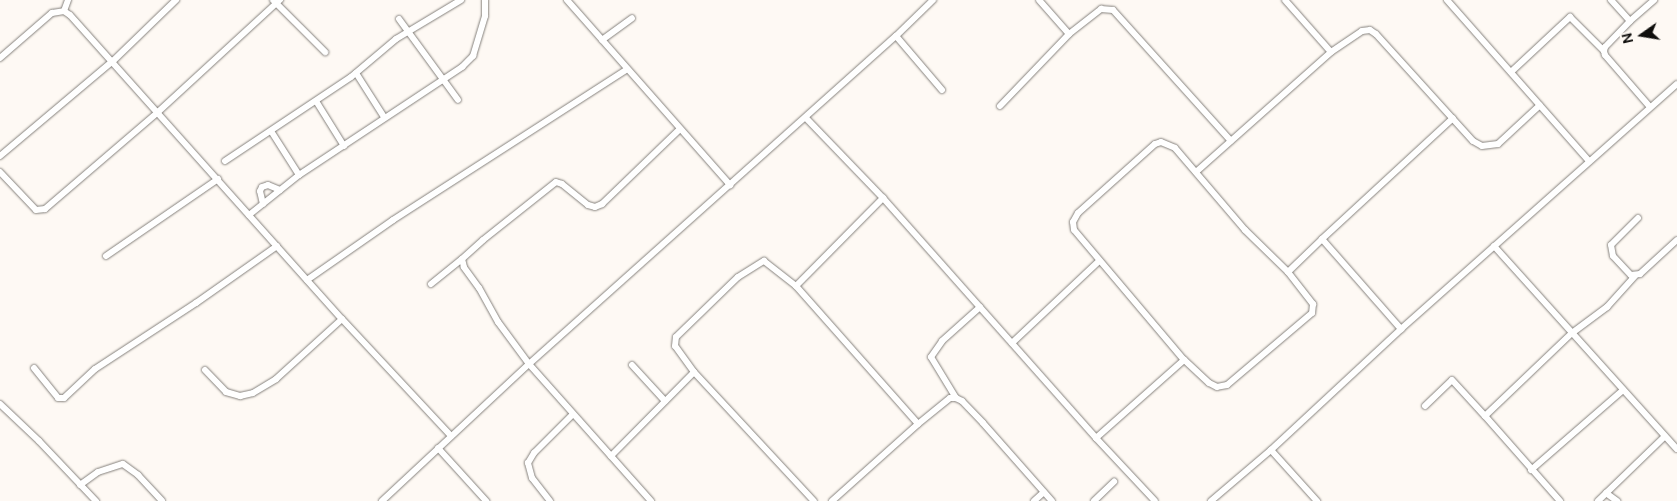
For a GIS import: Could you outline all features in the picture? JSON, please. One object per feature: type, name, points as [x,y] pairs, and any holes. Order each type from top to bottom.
[{"type":"street","points":[[64,11],[68,0]]},
{"type":"street","points":[[0,156],[112,61],[176,0]]},
{"type":"street","points":[[225,161],[356,74],[396,39],[461,0]]},
{"type":"street","points":[[249,215],[300,175],[384,117],[443,78],[462,68],[473,56],[485,16],[485,0]]},
{"type":"street","points":[[567,0],[730,185]]},
{"type":"street","points":[[382,501],[529,364],[806,118],[933,0]]},
{"type":"street","points":[[1039,0],[1069,34]]},
{"type":"street","points":[[1103,0],[1107,8]]},
{"type":"street","points":[[1285,0],[1331,52]]},
{"type":"street","points":[[1448,0],[1589,161]]},
{"type":"street","points":[[1611,0],[1630,21]]},
{"type":"street","points":[[1604,51],[1605,47],[1630,21],[1654,0]]},
{"type":"street","points":[[0,172],[36,210],[42,211],[158,112],[277,1],[325,52]]},
{"type":"street","points":[[1000,106],[1069,34],[1101,9],[1107,8],[1113,10],[1232,141]]},
{"type":"street","points":[[1,54],[44,17],[58,11],[64,11],[70,15],[306,280],[452,436]]},
{"type":"street","points":[[1511,72],[1570,17],[1604,51],[1605,55],[1650,108]]},
{"type":"street","points":[[602,40],[632,18]]},
{"type":"street","points":[[399,19],[458,100]]},
{"type":"street","points":[[1196,172],[1331,52],[1362,31],[1370,30],[1376,34],[1473,141],[1482,146],[1490,147],[1498,144],[1540,105]]},
{"type":"street","points":[[896,36],[942,90]]},
{"type":"street","points":[[306,280],[393,220],[627,69]]},
{"type":"street","points":[[356,74],[384,117]]},
{"type":"street","points":[[1211,501],[1271,450],[1401,329],[1677,84]]},
{"type":"street","points":[[316,101],[344,146]]},
{"type":"street","points":[[806,118],[883,198],[1096,438],[1155,501]]},
{"type":"street","points":[[1288,272],[1453,118]]},
{"type":"street","points":[[431,284],[556,182],[562,184],[588,205],[595,207],[602,204],[680,128]]},
{"type":"street","points":[[271,131],[300,175]]},
{"type":"street","points":[[1169,143],[1245,230],[1288,272],[1313,304],[1312,312],[1240,375],[1227,385],[1217,387],[1209,383],[1184,360],[1099,261],[1074,230],[1073,222],[1078,213],[1155,144],[1169,143]]},
{"type":"street","points":[[106,256],[218,179]]},
{"type":"street","points":[[263,204],[260,191],[262,187],[268,185],[280,190]]},
{"type":"street","points":[[796,286],[883,198]]},
{"type":"street","points":[[1635,276],[1631,275],[1613,256],[1611,245],[1638,218]]},
{"type":"street","points":[[1322,239],[1401,329]]},
{"type":"street","points":[[1485,416],[1572,333],[1607,307],[1635,276],[1677,240]]},
{"type":"street","points":[[34,368],[58,398],[64,398],[95,369],[196,303],[277,246]]},
{"type":"street","points":[[1494,246],[1677,449]]},
{"type":"street","points":[[462,259],[464,266],[498,322],[529,364],[572,415],[651,501]]},
{"type":"street","points":[[814,501],[694,372],[675,346],[676,336],[738,277],[764,261],[796,286],[918,424]]},
{"type":"street","points":[[1012,343],[1099,261]]},
{"type":"street","points":[[956,398],[931,357],[942,341],[980,307]]},
{"type":"street","points":[[204,370],[226,392],[240,396],[254,393],[276,379],[342,319]]},
{"type":"street","points":[[1096,438],[1184,360]]},
{"type":"street","points":[[632,365],[665,401]]},
{"type":"street","points":[[611,456],[694,372]]},
{"type":"street","points":[[1425,406],[1452,380],[1560,501]]},
{"type":"street","points":[[1531,470],[1623,390]]},
{"type":"street","points":[[832,501],[950,398],[962,401],[984,423],[1052,501]]},
{"type":"street","points":[[0,404],[96,501]]},
{"type":"street","points":[[550,501],[532,478],[528,463],[534,453],[572,415]]},
{"type":"street","points":[[1598,501],[1665,436]]},
{"type":"street","points":[[438,448],[486,501]]},
{"type":"street","points":[[1271,450],[1318,501]]},
{"type":"street","points":[[80,484],[98,472],[123,464],[138,475],[162,501]]},
{"type":"street","points":[[1094,501],[1114,482]]},
{"type":"street","points":[[1034,501],[1044,492]]},
{"type":"street","points":[[1606,493],[1617,501]]}]
